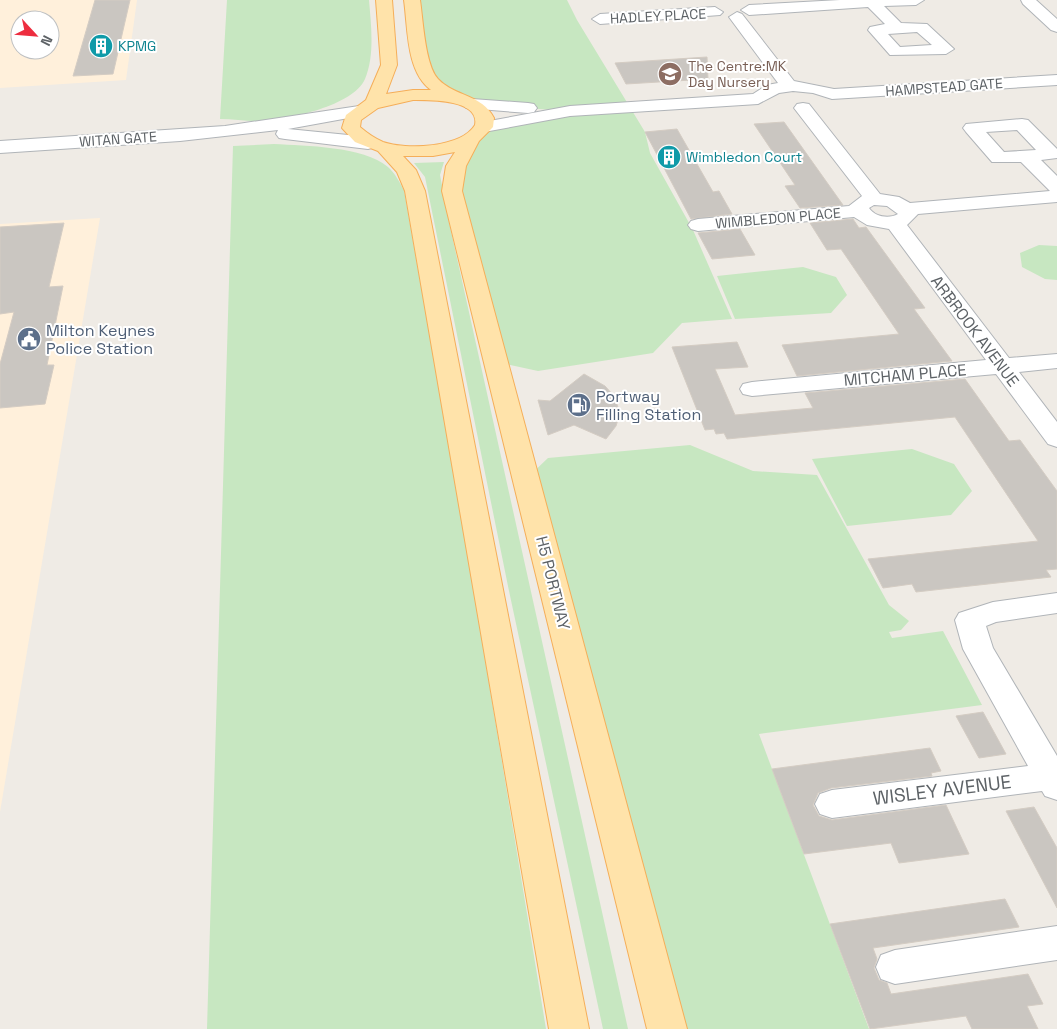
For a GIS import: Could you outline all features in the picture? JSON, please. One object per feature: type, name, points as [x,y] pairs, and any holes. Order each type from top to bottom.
[{"type":"main road","points":[[384,0],[390,65],[366,106],[352,119],[351,128],[357,136],[377,146],[406,170],[415,191],[569,1029]]},
{"type":"main road","points":[[412,0],[422,66],[431,82],[454,98]]},
{"type":"main road","points":[[366,106],[413,95],[454,98],[472,104],[481,111],[485,119],[477,133],[453,146],[431,150],[408,151],[377,146]]},
{"type":"main road","name":"H5 PORTWAY","points":[[477,133],[456,166],[452,191],[668,1029]]},
{"type":"street","name":"HADLEY PLACE","points":[[600,19],[730,9],[916,0]]},
{"type":"street","points":[[1026,0],[1047,1]]},
{"type":"street","points":[[1026,0],[1057,27]]},
{"type":"street","points":[[872,2],[898,28]]},
{"type":"street","points":[[730,9],[789,86]]},
{"type":"street","name":"HAMPSTEAD GATE","points":[[832,94],[1057,80]]},
{"type":"street","points":[[472,104],[570,111],[758,99],[788,107],[820,105],[831,100],[832,94],[822,90],[789,86],[764,93],[758,99]]},
{"type":"street","name":"WITAN GATE","points":[[0,147],[237,131],[318,120],[366,106]]},
{"type":"street","points":[[788,107],[866,205],[872,220],[1057,196]]},
{"type":"street","points":[[477,133],[570,111]]},
{"type":"street","name":"WITAN GATE","points":[[237,131],[377,146]]},
{"type":"street","points":[[1026,156],[1057,187]]},
{"type":"street","name":"WIMBLEDON PLACE","points":[[698,225],[866,205]]},
{"type":"street","name":"ARBROOK AVENUE","points":[[900,216],[1000,366],[1057,439]]},
{"type":"street","name":"MITCHAM PLACE","points":[[752,389],[1057,361]]},
{"type":"street","name":"WISLEY AVENUE","points":[[832,804],[1055,779],[978,649],[970,620],[993,612],[1057,603]]},
{"type":"street","points":[[895,967],[1057,944]]},
{"type":"shaded area","points":[[0,0],[137,0],[126,80],[0,88]]},
{"type":"shaded area","points":[[100,218],[0,812],[0,224]]},
{"type":"green space","points":[[227,0],[369,0],[371,50],[365,79],[348,97],[334,104],[303,114],[262,121],[220,119]]},
{"type":"green space","points":[[412,0],[567,0],[577,20],[645,132],[650,153],[693,230],[732,319],[682,323],[653,353],[538,371],[496,362],[452,191],[479,133],[567,111],[472,104],[431,82]]},
{"type":"green space","points":[[274,144],[334,148],[364,155],[388,167],[404,190],[463,525],[546,1029],[207,1029],[233,146]]},
{"type":"green space","points":[[444,162],[440,175],[449,222],[628,1029],[603,1029],[509,591],[425,177],[414,163]]},
{"type":"green space","points":[[1039,245],[1057,246],[1057,280],[1045,279],[1022,267],[1020,253]]},
{"type":"green space","points":[[803,267],[836,277],[847,295],[831,313],[735,319],[717,276]]},
{"type":"green space","points":[[690,445],[753,471],[817,475],[889,605],[909,621],[901,630],[889,632],[892,638],[943,631],[982,705],[759,734],[869,1029],[667,1029],[526,479],[548,458]]},
{"type":"green space","points":[[912,449],[954,464],[972,491],[951,515],[847,526],[812,459]]},
{"type":"building","name":"KPMG","points":[[95,0],[130,0],[113,74],[73,76]]},
{"type":"building","points":[[707,57],[708,79],[626,84],[615,63]]},
{"type":"building","points":[[784,122],[843,205],[800,208],[785,186],[795,185],[754,124]]},
{"type":"building","points":[[677,129],[713,192],[719,191],[732,214],[691,219],[645,132]]},
{"type":"building","points":[[853,219],[859,228],[866,227],[925,308],[914,309],[952,361],[797,376],[782,345],[899,334],[841,249],[827,250],[810,223]]},
{"type":"building","name":"Milton Keynes Police Station","points":[[64,223],[49,287],[63,286],[47,365],[54,365],[45,404],[0,408],[0,364],[14,312],[0,314],[0,227]]},
{"type":"building","points":[[740,229],[755,255],[712,259],[698,233]]},
{"type":"building","points":[[737,342],[748,367],[715,369],[735,415],[813,408],[805,393],[965,379],[1009,441],[1020,440],[1057,491],[1057,569],[1046,570],[1051,577],[916,592],[912,584],[883,588],[868,559],[1038,541],[955,417],[727,439],[724,433],[716,434],[714,429],[705,430],[672,347]]},
{"type":"building","name":"Portway Filling Station","points":[[584,374],[605,386],[614,396],[620,413],[616,426],[606,439],[574,425],[548,435],[538,400],[550,401]]},
{"type":"building","points":[[983,712],[1006,754],[979,758],[956,716]]},
{"type":"building","points":[[930,748],[941,771],[931,773],[932,776],[831,788],[818,793],[813,805],[819,816],[832,820],[946,805],[969,854],[899,863],[891,843],[804,854],[772,769]]},
{"type":"building","points":[[1034,807],[1057,848],[1057,908],[1006,811]]},
{"type":"building","points":[[1005,899],[1019,927],[873,948],[877,959],[874,968],[879,980],[887,983],[891,994],[1028,974],[1043,1004],[1027,1006],[1038,1029],[972,1029],[966,1016],[870,1029],[830,924]]},
{"type":"place","name":"KPMG","points":[[101,46]]},
{"type":"place","name":"The Centre:MK Day Nursery","points":[[670,74]]},
{"type":"place","name":"Wimbledon Court","points":[[669,157]]},
{"type":"place","name":"Milton Keynes Police Station","points":[[29,339]]},
{"type":"place","name":"Portway Filling Station","points":[[579,405]]}]
